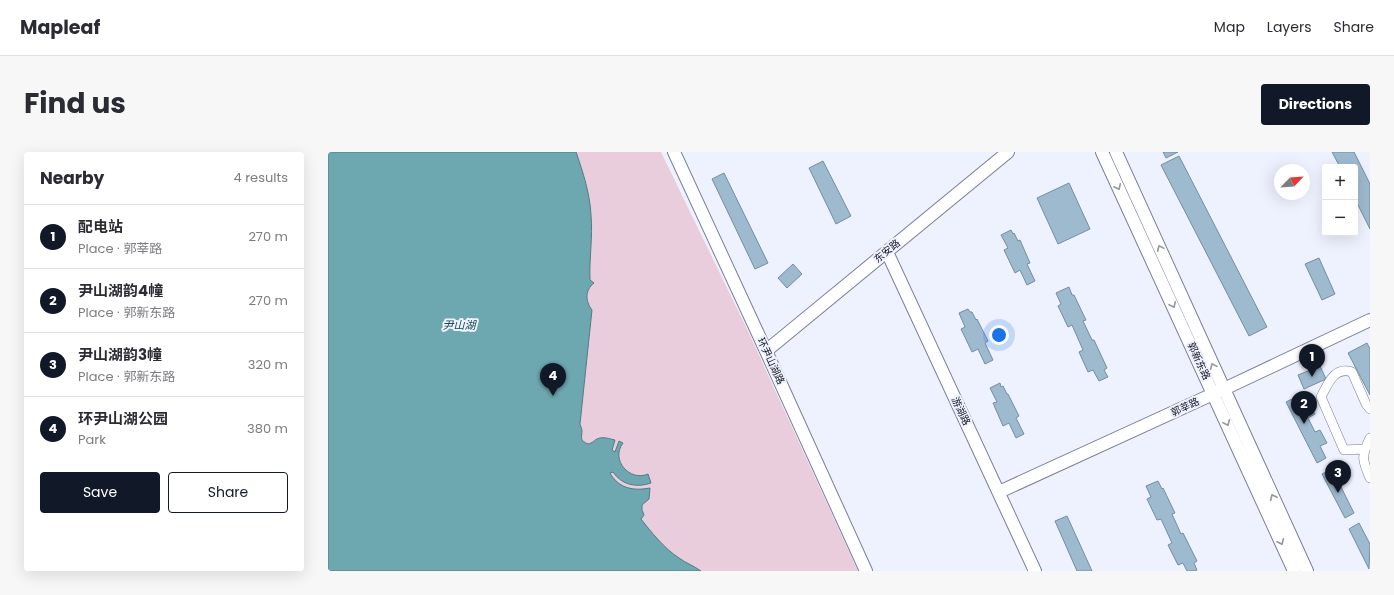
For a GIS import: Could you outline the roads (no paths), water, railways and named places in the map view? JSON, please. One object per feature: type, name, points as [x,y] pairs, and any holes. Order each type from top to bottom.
[{"type":"street","name":"环尹山湖路","points":[[674,152],[866,571]]},
{"type":"street","name":"东安路","points":[[766,351],[1008,152]]},
{"type":"street","name":"郭新东路","points":[[1102,152],[1307,571]]},
{"type":"street","name":"郭新东路","points":[[1116,152],[1294,571]]},
{"type":"street","name":"游湖路","points":[[886,252],[1035,571]]},
{"type":"street","name":"郭莘路","points":[[999,492],[1219,392],[1370,320]]},
{"type":"street","points":[[1364,449],[1344,450],[1321,397],[1337,372],[1345,370],[1352,372],[1366,404],[1370,409]]},
{"type":"street","points":[[1370,438],[1363,454],[1370,478]]},
{"type":"water","name":"尹山湖","points":[[328,152],[576,152],[586,183],[589,199],[592,231],[590,280],[594,283],[589,289],[587,296],[588,303],[592,310],[580,424],[582,438],[583,441],[588,444],[602,438],[615,440],[612,450],[615,452],[619,441],[623,443],[619,456],[620,462],[624,468],[635,475],[641,476],[648,474],[651,483],[635,485],[625,483],[613,472],[610,473],[618,483],[627,488],[650,488],[649,499],[642,505],[644,515],[641,519],[663,545],[682,560],[701,571],[328,571]]},
{"type":"place","name":"配电站","points":[[1312,377]]},
{"type":"place","name":"环尹山湖公园","points":[[553,396]]},
{"type":"place","name":"尹山湖韵4幢","points":[[1304,424]]},
{"type":"place","name":"尹山湖韵3幢","points":[[1338,493]]}]
